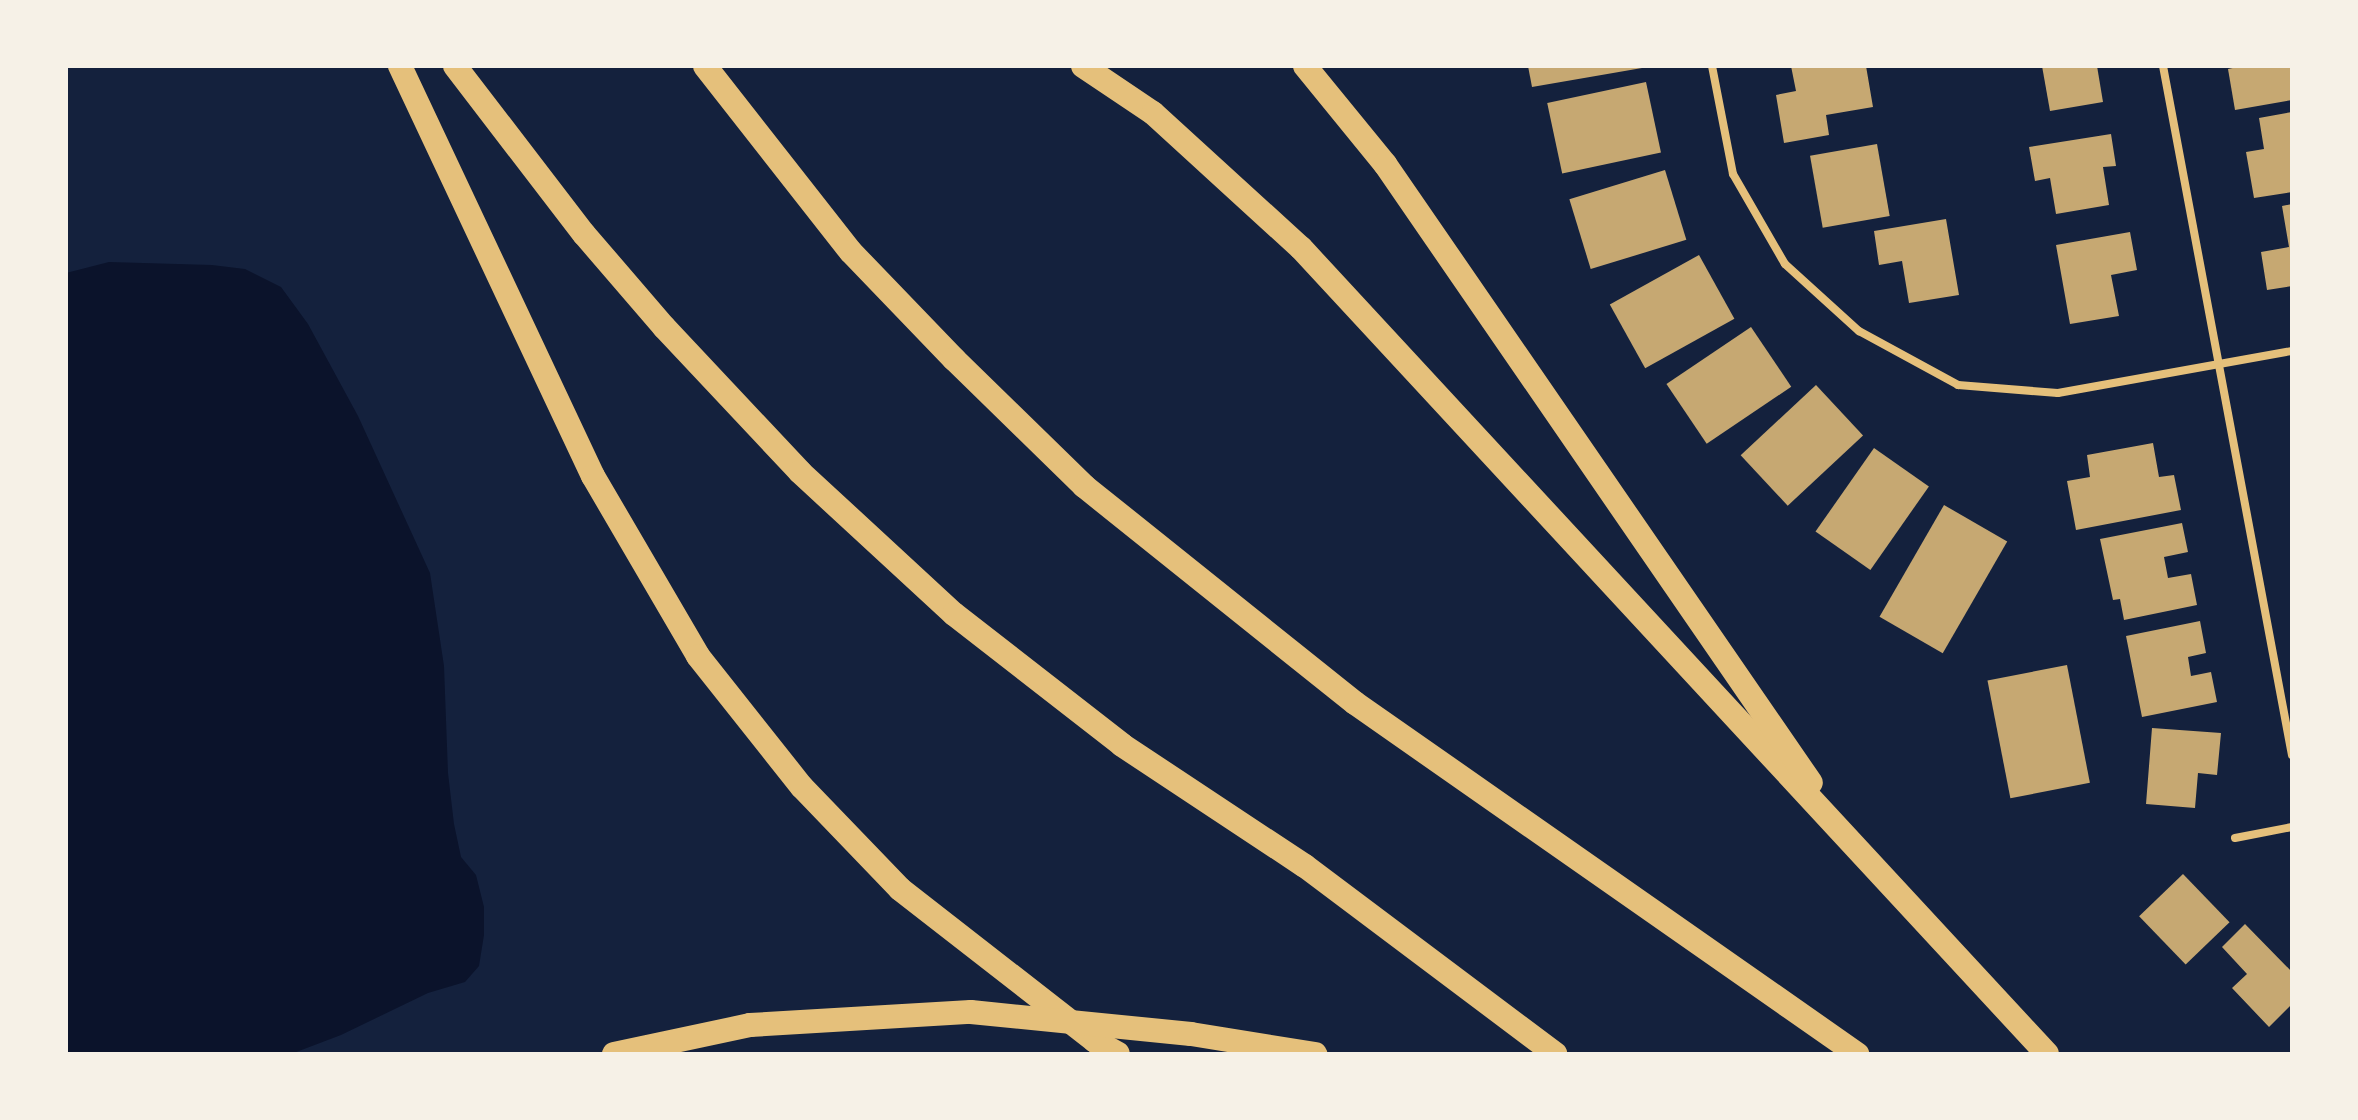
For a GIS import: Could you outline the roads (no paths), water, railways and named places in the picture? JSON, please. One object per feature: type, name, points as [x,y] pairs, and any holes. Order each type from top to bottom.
[{"type":"highway","points":[[400,66],[593,476],[698,656],[802,787],[900,889],[1095,1041],[1118,1054]]},
{"type":"highway","points":[[455,66],[584,234],[664,327],[800,472],[954,614],[1122,745],[1305,866],[1555,1054]]},
{"type":"highway","points":[[705,66],[851,252],[954,359],[1084,486],[1355,703],[1857,1054]]},
{"type":"highway","points":[[1083,66],[1153,113],[1301,248],[2047,1054]]},
{"type":"highway","points":[[1305,66],[1385,164],[1862,857]]},
{"type":"highway","points":[[614,1054],[750,1025],[971,1012],[1191,1034],[1315,1054]]},
{"type":"highway","points":[[1191,1034],[1259,1054]]},
{"type":"street","points":[[1712,66],[1733,174],[1785,264],[1859,331],[1958,385],[2058,393],[2292,351]]},
{"type":"street","points":[[2163,66],[2292,755]]},
{"type":"street","points":[[2235,838],[2292,827]]},
{"type":"water","points":[[109,262],[245,269],[281,287],[308,324],[358,416],[430,573],[444,666],[448,773],[454,824],[461,857],[476,875],[484,907],[479,966],[465,982],[428,993],[341,1035],[291,1054],[66,1054],[66,273]]}]
